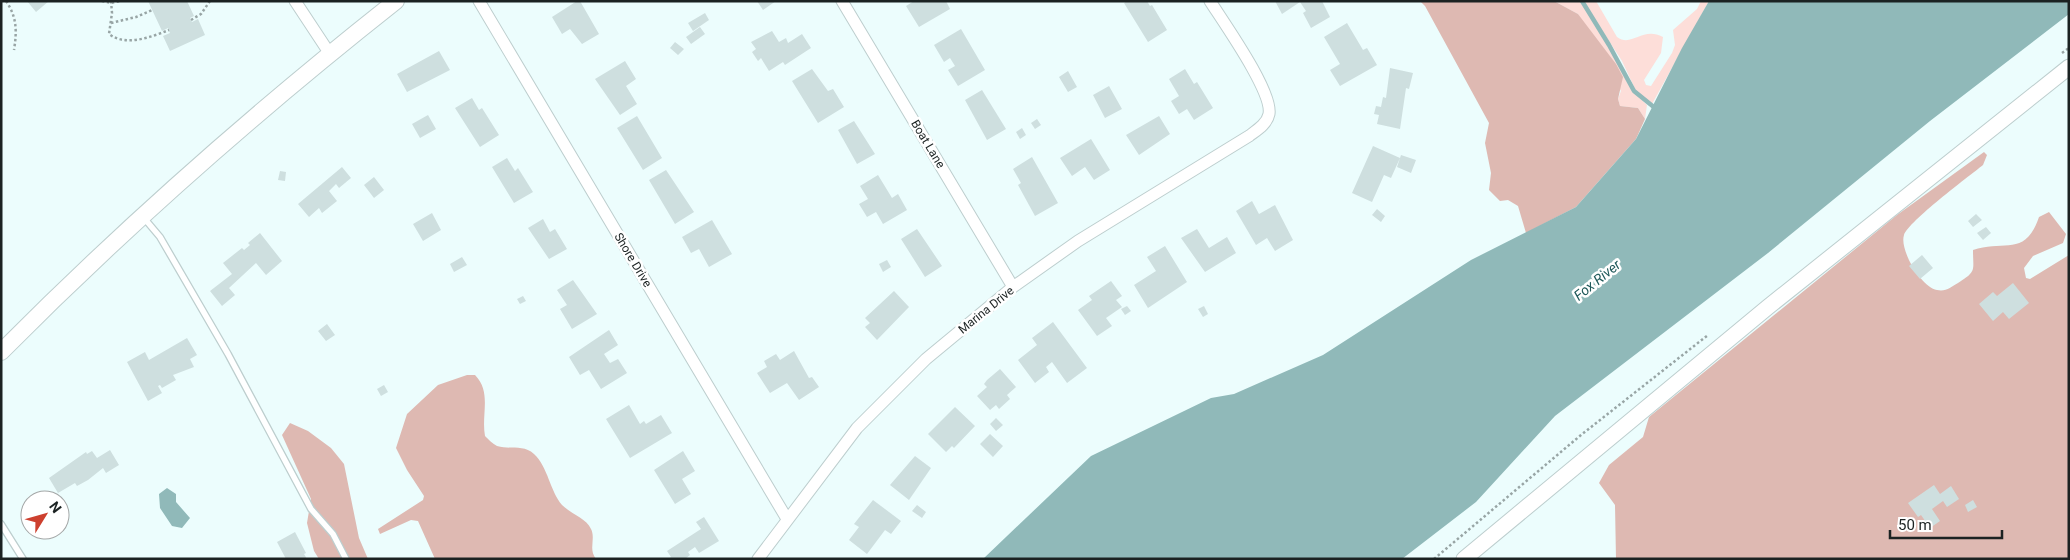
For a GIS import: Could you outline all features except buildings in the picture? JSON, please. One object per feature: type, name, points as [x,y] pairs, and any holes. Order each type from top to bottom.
[{"type":"main road","points":[[1,352],[143,216],[330,54],[396,1]]},
{"type":"street","points":[[294,1],[330,54]]},
{"type":"street","name":"Shore Drive","points":[[479,1],[787,519]]},
{"type":"street","name":"Boat Lane","points":[[842,1],[1013,288]]},
{"type":"street","name":"Marina Drive","points":[[758,559],[857,428],[926,359],[1013,288],[1078,241],[1254,133],[1267,120],[1270,108],[1264,89],[1210,1]]},
{"type":"street","points":[[1464,559],[1768,307],[2069,66]]},
{"type":"lane","points":[[143,216],[160,237],[228,354],[311,509],[333,534],[346,559]]},
{"type":"lane","points":[[1,524],[23,559]]},
{"type":"path","points":[[6,1],[14,17],[17,33],[14,50]]},
{"type":"path","points":[[102,1],[121,1]]},
{"type":"path","points":[[191,20],[201,14],[210,1]]},
{"type":"path","points":[[111,2],[109,34],[114,38],[148,39],[169,30]]},
{"type":"path","points":[[111,23],[136,17],[152,10]]},
{"type":"shaded area","points":[[1420,1],[1554,1],[1578,14],[1616,64],[1623,77],[1618,99],[1620,106],[1638,108],[1645,119],[1636,139],[1576,207],[1526,233],[1518,206],[1508,200],[1500,201],[1489,190],[1491,173],[1485,143],[1489,123],[1425,6]]},
{"type":"shaded area","points":[[1554,1],[1580,1],[1604,39],[1632,90],[1647,105],[1645,119],[1638,108],[1620,106],[1618,99],[1621,91],[1578,14]]},
{"type":"shaded area","points":[[1583,1],[1596,1],[1617,37],[1622,40],[1649,34],[1663,37],[1661,53],[1644,80],[1646,85],[1651,86],[1672,53],[1675,45],[1673,30],[1697,9],[1701,1],[1709,1],[1652,104],[1636,91],[1622,61]]},
{"type":"shaded area","points":[[1984,152],[1987,155],[1983,165],[1916,220],[1908,228],[1903,242],[1908,258],[1919,276],[1931,288],[1943,290],[1958,283],[1971,273],[1973,270],[1973,250],[2020,243],[2033,230],[2039,217],[2049,212],[2066,234],[2063,243],[2033,256],[2024,268],[2026,278],[2030,279],[2069,255],[2069,559],[1616,559],[1615,505],[1599,483],[1609,465],[1643,437],[1649,417],[1897,215]]},
{"type":"shaded area","points":[[467,375],[475,375],[483,389],[485,396],[485,436],[497,446],[525,449],[539,459],[562,505],[589,525],[593,536],[592,548],[596,559],[435,559],[418,521],[411,520],[380,534],[378,529],[423,500],[424,496],[407,470],[396,448],[407,414],[438,385]]},
{"type":"shaded area","points":[[290,423],[308,431],[331,448],[344,464],[359,538],[368,559],[319,559],[314,551],[307,523],[311,499],[282,435]]},
{"type":"water","name":"Fox River","points":[[1709,1],[2069,1],[2069,14],[1930,121],[1768,253],[1555,416],[1476,502],[1402,559],[983,559],[1091,456],[1211,398],[1234,394],[1323,355],[1471,260],[1576,207],[1636,139],[1682,48]]},
{"type":"water","points":[[167,488],[176,494],[176,502],[190,518],[182,528],[172,526],[160,508],[159,494]]},
{"type":"waterway","points":[[1582,1],[1634,91],[1655,108]]}]
